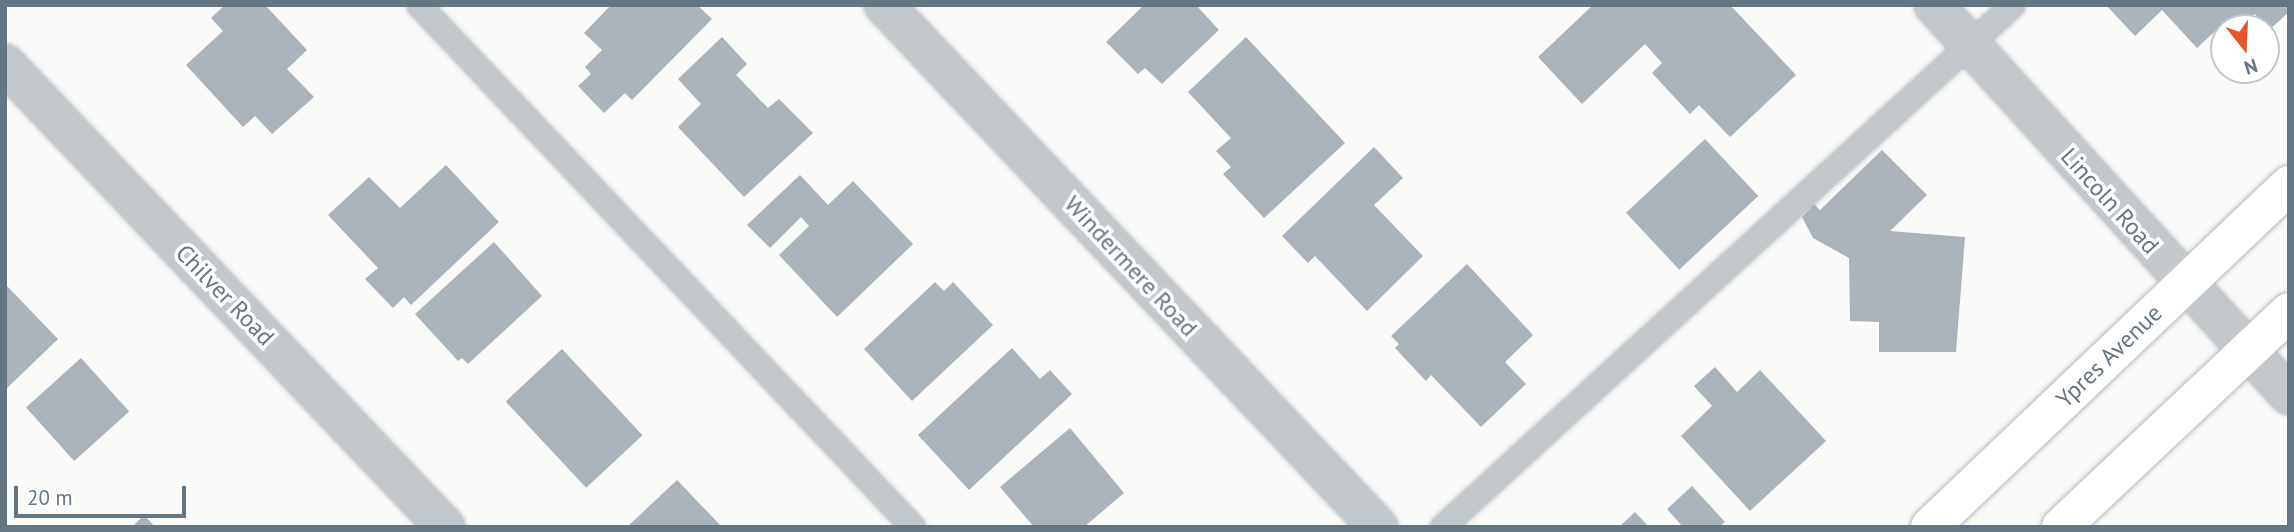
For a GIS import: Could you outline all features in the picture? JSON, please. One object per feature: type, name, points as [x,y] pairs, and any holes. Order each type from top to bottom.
[{"type":"main road","name":"Ypres Avenue","points":[[1930,527],[2289,185]]},
{"type":"main road","points":[[2061,527],[2289,312]]},
{"type":"street","name":"Windermere Road","points":[[884,5],[1378,527]]},
{"type":"street","name":"Lincoln Road","points":[[1934,5],[2184,284],[2289,395]]},
{"type":"street","name":"Chilver Road","points":[[5,64],[445,527]]},
{"type":"lane","points":[[419,5],[913,527]]},
{"type":"lane","points":[[1441,527],[1972,45],[2012,5]]},
{"type":"building","points":[[225,5],[265,5],[307,50],[287,69],[314,97],[272,134],[255,116],[243,127],[186,65],[223,31],[211,18]]},
{"type":"building","points":[[611,5],[697,5],[712,19],[632,100],[625,93],[604,113],[578,86],[591,74],[585,67],[602,50],[584,33]]},
{"type":"building","points":[[1144,5],[1196,5],[1219,30],[1162,84],[1145,68],[1138,74],[1106,42]]},
{"type":"building","points":[[1593,5],[1730,5],[1796,75],[1730,137],[1699,105],[1690,114],[1652,73],[1662,63],[1645,44],[1582,104],[1538,57]]},
{"type":"building","points":[[2106,5],[2289,5],[2289,12],[2280,20],[2280,14],[2210,14],[2210,36],[2197,48],[2162,10],[2135,36]]},
{"type":"building","points":[[722,37],[747,64],[736,75],[768,108],[779,99],[813,133],[744,197],[678,127],[701,104],[678,79]]},
{"type":"building","points":[[1246,37],[1345,143],[1264,218],[1223,174],[1231,167],[1216,151],[1231,138],[1188,92]]},
{"type":"building","points":[[1705,139],[1758,196],[1679,270],[1626,213]]},
{"type":"building","points":[[1374,147],[1403,178],[1374,205],[1423,256],[1367,311],[1315,256],[1308,263],[1282,236]]},
{"type":"building","points":[[1882,150],[1927,195],[1890,231],[1965,237],[1956,352],[1879,352],[1879,322],[1850,321],[1849,258],[1813,238],[1802,217],[1814,204],[1820,210]]},
{"type":"building","points":[[446,165],[499,222],[411,305],[404,297],[393,308],[365,279],[378,268],[328,215],[369,177],[400,208]]},
{"type":"building","points":[[800,175],[828,205],[853,181],[913,244],[837,317],[779,255],[809,226],[801,217],[770,248],[747,225]]},
{"type":"building","points":[[494,242],[542,296],[468,364],[462,358],[458,361],[415,314]]},
{"type":"building","points":[[1467,264],[1533,335],[1505,362],[1526,384],[1481,427],[1431,375],[1426,381],[1395,348],[1399,344],[1391,336]]},
{"type":"building","points":[[935,282],[944,291],[953,282],[993,325],[912,401],[864,349]]},
{"type":"building","points":[[5,284],[58,339],[5,390]]},
{"type":"building","points":[[1012,348],[1040,379],[1050,370],[1072,394],[969,490],[918,435]]},
{"type":"building","points":[[562,349],[642,435],[586,488],[506,402]]},
{"type":"building","points":[[81,358],[129,412],[74,461],[26,408]]},
{"type":"building","points":[[1715,367],[1737,392],[1760,370],[1826,441],[1750,511],[1681,436],[1712,406],[1694,386]]},
{"type":"building","points":[[1070,428],[1124,493],[1084,527],[1034,527],[1000,487]]},
{"type":"building","points":[[677,480],[722,527],[627,527]]},
{"type":"building","points":[[1692,486],[1725,522],[1719,527],[1683,527],[1667,509]]},
{"type":"building","points":[[1635,512],[1649,527],[1619,527]]},
{"type":"building","points":[[144,515],[155,527],[132,527]]}]
